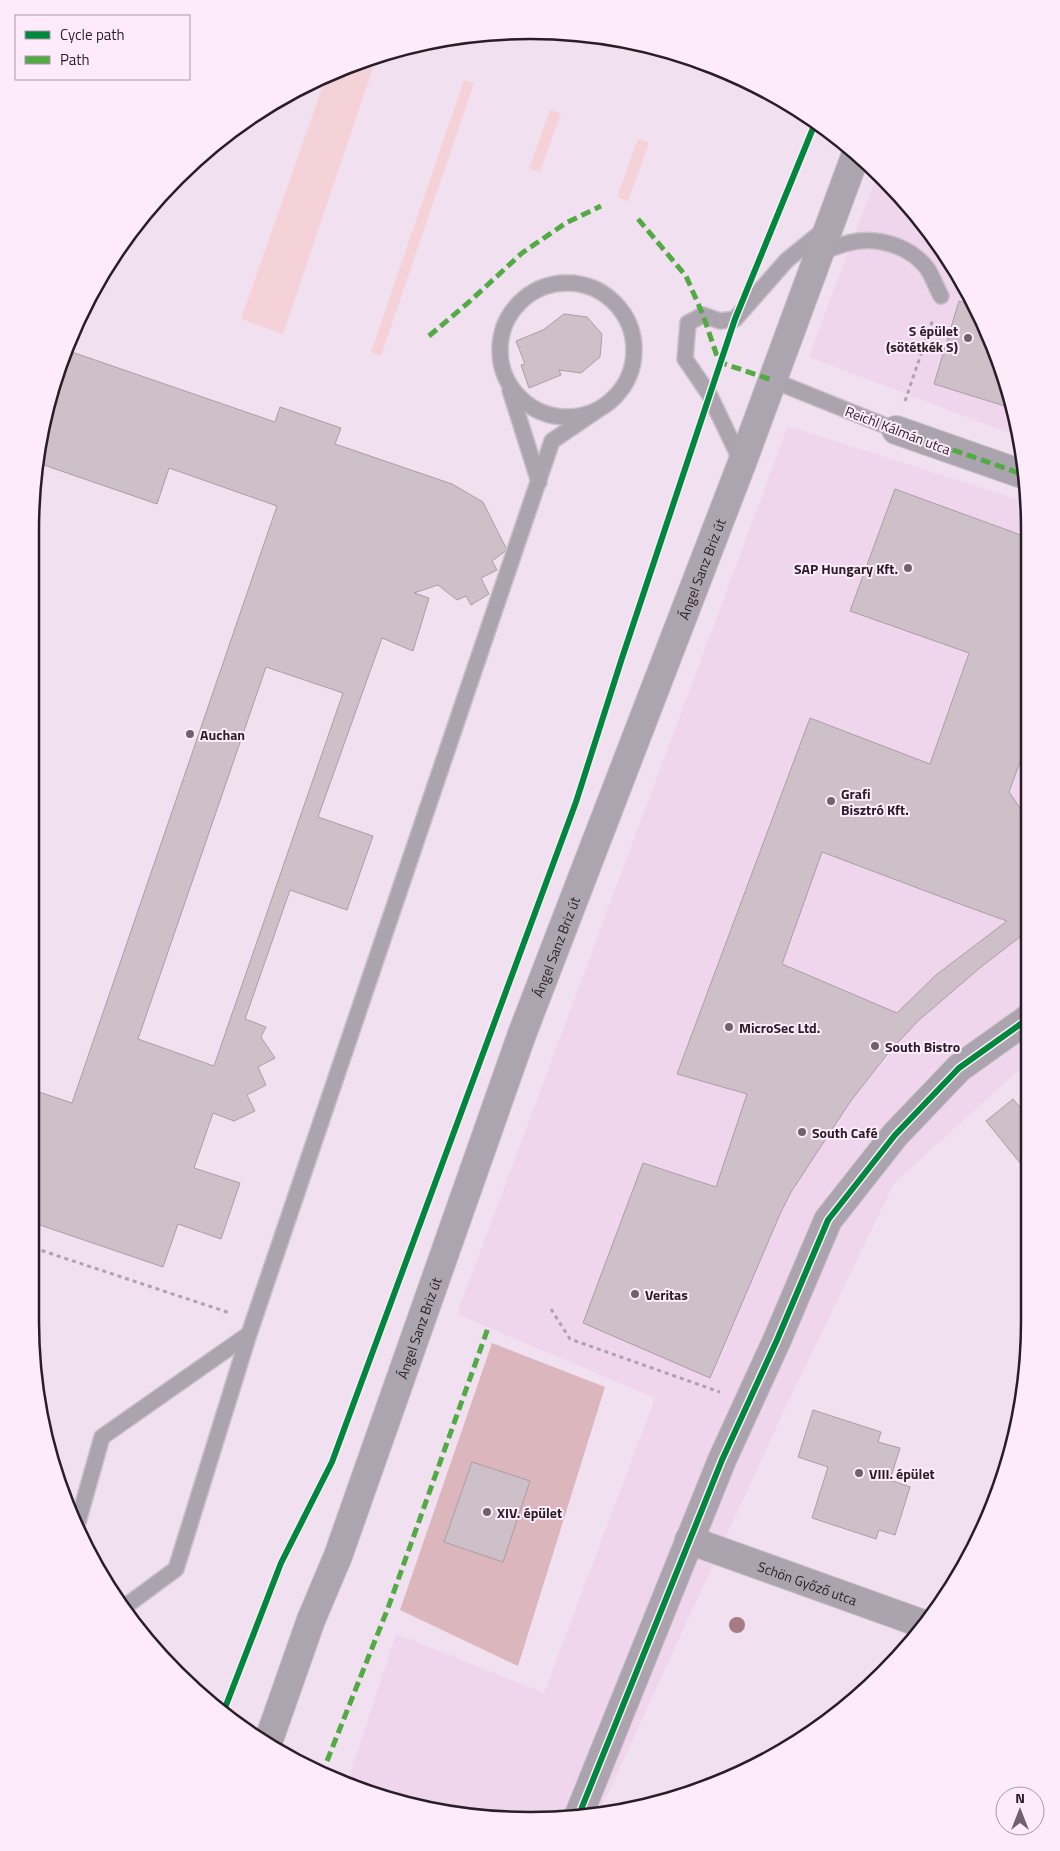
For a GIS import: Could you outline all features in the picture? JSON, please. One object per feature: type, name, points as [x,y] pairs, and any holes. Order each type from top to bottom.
[{"type":"main road","name":"Ángel Sanz Briz út","points":[[270,1737],[311,1620],[338,1556],[522,1034],[742,463],[854,161]]},
{"type":"street","name":"Reichl Kálmán utca","points":[[896,430],[1018,472]]},
{"type":"street","points":[[581,1809],[722,1460],[828,1220],[896,1135],[959,1068],[1021,1024]]},
{"type":"street","name":"Schön Győző utca","points":[[689,1540],[918,1622]]},
{"type":"lane","points":[[742,463],[709,394],[684,359],[688,323],[704,316],[720,321],[735,319],[787,260],[830,224]]},
{"type":"lane","points":[[820,253],[840,244],[864,239],[886,242],[912,253],[927,268],[941,296]]},
{"type":"lane","points":[[129,1604],[176,1569],[251,1328],[539,482],[552,441],[616,396],[629,376],[634,355],[632,332],[623,312],[607,295],[587,285],[565,282],[542,287],[523,298],[509,316],[501,337],[500,359],[539,482]]},
{"type":"lane","name":"Reichl Kálmán utca","points":[[772,380],[896,430]]},
{"type":"lane","points":[[507,381],[520,398],[537,410],[557,416],[578,416],[598,409]]},
{"type":"lane","points":[[79,1517],[102,1437],[251,1328]]},
{"type":"path","points":[[896,430],[941,296]]},
{"type":"path","points":[[39,1250],[251,1328]]},
{"type":"path","points":[[551,1309],[570,1339],[748,1402]]},
{"type":"shaded area","points":[[374,64],[283,334],[241,319],[323,84]]},
{"type":"shaded area","points":[[464,80],[474,83],[381,356],[371,352]]},
{"type":"shaded area","points":[[550,110],[561,113],[540,172],[529,168]]},
{"type":"shaded area","points":[[638,139],[649,143],[628,201],[617,197]]},
{"type":"shaded area","points":[[875,181],[920,231],[955,284],[971,313],[995,372],[1012,434],[809,357]]},
{"type":"shaded area","points":[[788,426],[1020,500],[1021,1068],[894,1183],[779,1421],[602,1807],[530,1812],[466,1808],[403,1796],[349,1778],[396,1634],[544,1693],[655,1398],[457,1314]]},
{"type":"shaded area","points":[[492,1343],[605,1387],[518,1666],[400,1610]]},
{"type":"building","name":"S épület (sötétkék S)","points":[[959,301],[966,303],[984,342],[1006,406],[934,384]]},
{"type":"building","points":[[564,314],[587,317],[602,334],[600,357],[581,373],[559,370],[561,375],[529,388],[521,365],[525,364],[516,341],[543,330]]},
{"type":"building","name":"Auchan","points":[[72,352],[275,422],[280,407],[341,428],[335,444],[452,484],[483,502],[507,550],[492,561],[497,570],[481,578],[489,594],[471,605],[466,596],[457,600],[438,585],[414,593],[429,598],[413,651],[382,638],[318,817],[373,836],[347,910],[290,890],[245,1019],[266,1027],[261,1037],[275,1058],[258,1067],[266,1085],[247,1095],[255,1111],[234,1121],[213,1113],[194,1168],[240,1183],[221,1239],[178,1224],[163,1267],[39,1225],[40,498],[48,434],[55,403]]},
{"type":"building","points":[[43,466],[157,504],[169,468],[277,506],[72,1103],[39,1092],[39,530]]},
{"type":"building","points":[[895,489],[1021,535],[1021,759],[1009,792],[1021,809],[1021,936],[981,967],[918,1021],[889,1052],[850,1102],[791,1192],[710,1378],[583,1323],[643,1163],[716,1187],[747,1094],[677,1074],[810,718],[930,764],[969,653],[850,611]],"holes":[[[822,852],[1007,921],[936,975],[897,1013],[782,964]]]},
{"type":"building","points":[[266,667],[343,693],[214,1066],[138,1039]]},
{"type":"building","points":[[1013,1099],[1021,1108],[1021,1164],[986,1121]]},
{"type":"building","name":"VIII. épület","points":[[813,1410],[881,1432],[878,1442],[900,1448],[890,1480],[910,1487],[895,1535],[879,1530],[876,1539],[812,1518],[828,1467],[798,1457]]},
{"type":"building","name":"XIV. épület","points":[[472,1462],[530,1481],[503,1562],[444,1542]]},
{"type":"marked path","points":[[429,336],[522,253],[566,223],[601,206]]},
{"type":"marked path","points":[[638,219],[686,276],[703,315],[719,362],[772,380]]},
{"type":"marked path","points":[[896,430],[1018,472]]},
{"type":"marked path","points":[[327,1761],[388,1608],[488,1328]]},
{"type":"cycle path","points":[[226,1706],[281,1563],[332,1462],[576,802],[735,319],[813,129]]},
{"type":"cycle path","points":[[581,1809],[722,1460],[777,1340],[828,1220],[895,1135],[959,1068],[1021,1024]]},
{"type":"place","name":"S épület (sötétkék S)","points":[[968,338]]},
{"type":"place","name":"SAP Hungary Kft.","points":[[908,568]]},
{"type":"place","name":"Auchan","points":[[190,734]]},
{"type":"place","name":"Grafi Bisztró Kft.","points":[[831,801]]},
{"type":"place","name":"MicroSec Ltd.","points":[[729,1027]]},
{"type":"place","name":"South Bistro","points":[[875,1046]]},
{"type":"place","name":"South Café","points":[[802,1132]]},
{"type":"place","name":"Veritas","points":[[635,1294]]},
{"type":"place","name":"VIII. épület","points":[[859,1473]]},
{"type":"place","name":"XIV. épület","points":[[487,1512]]}]
